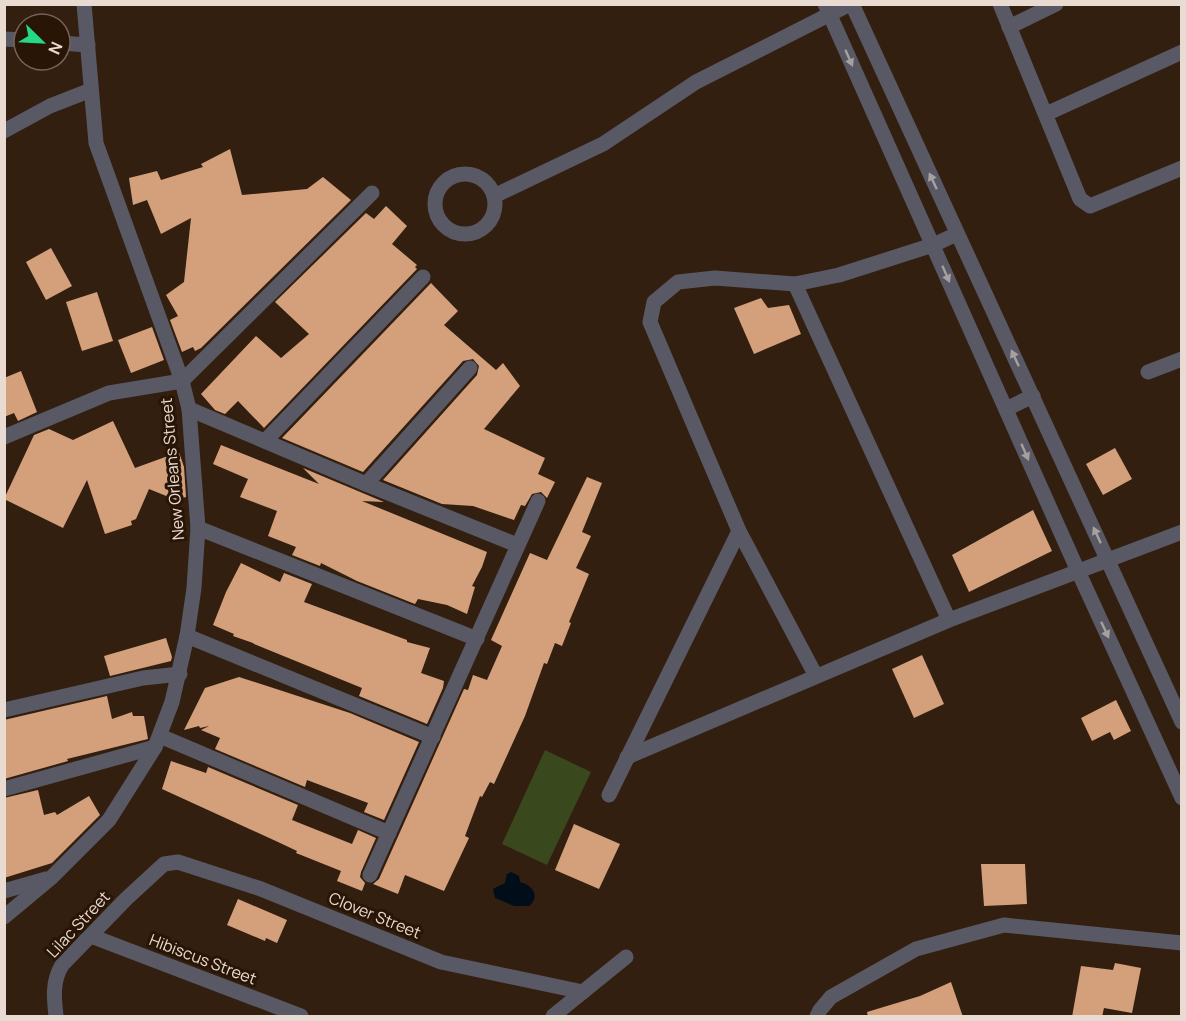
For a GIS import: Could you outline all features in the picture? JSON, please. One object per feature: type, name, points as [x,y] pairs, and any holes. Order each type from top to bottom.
[{"type":"street","name":"New Orleans Street","points":[[4,917],[52,877],[109,820],[157,742],[180,674],[194,588],[198,528],[189,409],[182,381],[96,143],[84,4]]},
{"type":"street","points":[[494,196],[603,144],[696,82],[828,10],[851,4],[1182,722]]},
{"type":"street","points":[[1000,4],[1080,200],[1090,207],[1182,168]]},
{"type":"street","points":[[1009,27],[1056,4]]},
{"type":"street","points":[[828,10],[1078,571],[1176,770],[1182,798]]},
{"type":"street","points":[[72,44],[88,45]]},
{"type":"street","points":[[1046,114],[1182,52]]},
{"type":"street","points":[[4,131],[50,106],[91,90]]},
{"type":"street","points":[[876,116],[898,105]]},
{"type":"street","points":[[456,175],[475,175],[483,180],[494,196],[493,217],[487,226],[468,235],[448,230],[440,223],[435,213],[436,194],[447,179],[456,175]]},
{"type":"street","points":[[4,437],[109,393],[182,381],[372,193]]},
{"type":"street","points":[[816,676],[739,531],[650,322],[654,302],[678,282],[715,278],[795,284],[839,275],[933,245],[957,234]]},
{"type":"street","points":[[265,441],[423,277]]},
{"type":"street","points":[[795,284],[949,620]]},
{"type":"street","points":[[1148,372],[1182,360]]},
{"type":"street","points":[[366,484],[470,368]]},
{"type":"street","points":[[1006,409],[1033,396]]},
{"type":"street","points":[[189,409],[517,545]]},
{"type":"street","points":[[370,875],[538,501]]},
{"type":"street","points":[[198,528],[477,639]]},
{"type":"street","points":[[609,795],[739,531]]},
{"type":"street","points":[[627,757],[949,620],[1182,532]]},
{"type":"street","points":[[187,636],[433,737]]},
{"type":"street","points":[[4,710],[143,678],[180,674]]},
{"type":"street","points":[[4,789],[157,742],[389,833]]},
{"type":"street","name":"Clover Street","points":[[159,869],[164,864],[178,862],[261,889],[441,962],[583,992]]},
{"type":"street","name":"Lilac Street","points":[[56,1017],[53,994],[57,974],[62,965],[159,869]]},
{"type":"street","points":[[4,891],[52,877]]},
{"type":"street","points":[[817,1017],[819,1010],[831,997],[916,949],[1004,925],[1182,943]]},
{"type":"street","name":"Hibiscus Street","points":[[91,936],[301,1017]]},
{"type":"street","points":[[553,1017],[626,957]]},
{"type":"green space","points":[[545,750],[591,772],[547,865],[502,844]]},
{"type":"shaded area","points":[[511,872],[519,876],[520,882],[534,891],[533,902],[529,906],[514,906],[495,898],[493,889],[505,883],[507,874]]},
{"type":"building","points":[[230,149],[242,195],[307,189],[323,177],[351,200],[201,348],[195,351],[193,347],[182,352],[170,320],[178,316],[166,295],[184,282],[191,218],[161,234],[147,200],[133,205],[129,178],[157,171],[161,180],[203,167],[201,164]]},
{"type":"building","points":[[386,206],[407,226],[392,244],[417,265],[415,267],[417,269],[264,428],[238,401],[225,414],[215,410],[201,394],[256,336],[281,358],[309,334],[275,302],[366,213],[374,219]]},
{"type":"building","points":[[51,248],[72,286],[46,300],[26,262]]},
{"type":"building","points":[[431,283],[458,311],[444,325],[496,370],[503,363],[520,386],[484,429],[545,458],[538,474],[555,482],[547,498],[541,492],[532,494],[525,506],[521,505],[514,520],[473,506],[442,504],[383,480],[477,375],[479,366],[473,359],[463,361],[363,472],[282,438]]},
{"type":"building","points":[[97,292],[113,341],[82,351],[66,302]]},
{"type":"building","points":[[761,298],[768,308],[789,305],[801,334],[754,354],[734,308]]},
{"type":"building","points":[[152,327],[164,360],[131,373],[118,340]]},
{"type":"building","points":[[21,371],[37,412],[18,421],[14,413],[4,417],[4,378]]},
{"type":"building","points":[[113,421],[135,468],[179,452],[184,467],[186,497],[176,500],[149,489],[136,519],[131,521],[132,525],[105,534],[87,480],[63,528],[4,499],[34,435],[49,429],[73,440]]},
{"type":"building","points":[[221,445],[319,484],[303,468],[384,502],[362,501],[487,552],[472,586],[475,587],[467,614],[447,605],[418,599],[415,604],[357,581],[321,563],[320,566],[292,555],[296,547],[268,536],[277,511],[240,497],[248,479],[213,464]]},
{"type":"building","points":[[1115,448],[1132,479],[1103,495],[1086,464]]},
{"type":"building","points":[[587,477],[602,483],[582,532],[591,536],[576,568],[589,574],[569,622],[571,623],[562,646],[555,643],[547,664],[544,663],[525,716],[494,784],[490,782],[482,797],[480,796],[465,836],[469,838],[444,891],[405,875],[398,894],[373,884],[379,879],[464,689],[468,690],[473,675],[487,680],[502,646],[491,640],[530,553],[547,560]]},
{"type":"building","points":[[1033,510],[1052,551],[969,592],[952,555]]},
{"type":"building","points":[[241,563],[280,582],[284,573],[312,584],[304,602],[407,640],[407,642],[430,648],[421,673],[444,681],[427,724],[359,696],[362,688],[233,636],[234,634],[213,625]]},
{"type":"building","points":[[166,638],[172,657],[171,661],[110,676],[104,656]]},
{"type":"building","points":[[922,655],[944,704],[914,718],[892,669]]},
{"type":"building","points":[[239,677],[350,713],[419,742],[384,820],[364,812],[368,803],[307,780],[305,787],[215,749],[220,738],[201,730],[209,726],[184,730],[205,688]]},
{"type":"building","points":[[107,696],[112,719],[132,712],[133,716],[144,716],[148,739],[67,759],[68,761],[4,779],[4,720]]},
{"type":"building","points":[[1116,700],[1131,731],[1114,740],[1110,732],[1092,741],[1081,718]]},
{"type":"building","points":[[171,761],[206,773],[208,767],[298,805],[292,820],[352,844],[358,830],[376,838],[361,872],[360,877],[365,883],[362,891],[337,881],[341,871],[296,853],[297,851],[162,789]]},
{"type":"building","points":[[38,790],[44,815],[55,812],[57,815],[89,796],[100,815],[52,863],[4,878],[4,798]]},
{"type":"building","points":[[574,824],[620,844],[599,889],[555,870]]},
{"type":"building","points":[[981,864],[1025,864],[1027,904],[984,906]]},
{"type":"building","points":[[238,899],[287,920],[277,943],[266,938],[265,941],[227,925]]},
{"type":"building","points":[[1115,963],[1141,968],[1132,1013],[1104,1008],[1102,1017],[1072,1017],[1081,966],[1113,970]]},
{"type":"building","points":[[951,982],[963,1017],[868,1017],[867,1012],[920,996]]}]
